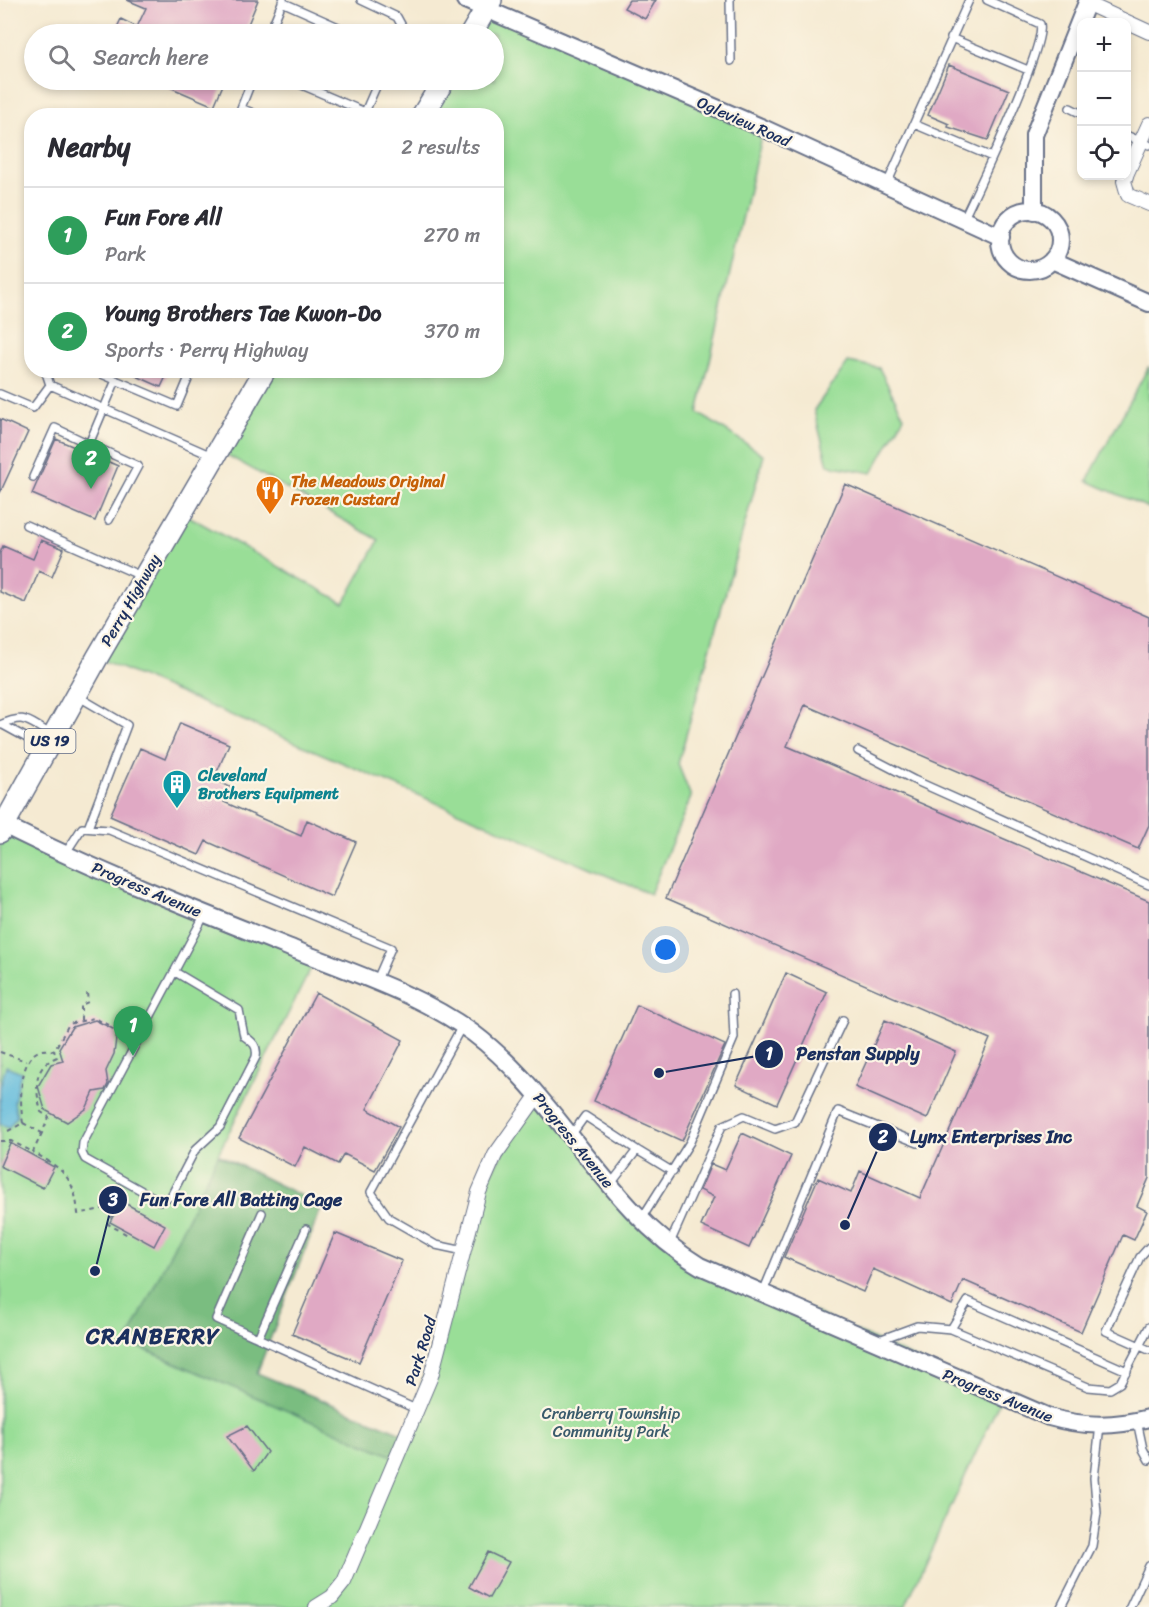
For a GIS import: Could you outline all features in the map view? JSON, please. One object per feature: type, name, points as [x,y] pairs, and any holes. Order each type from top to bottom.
[{"type":"main road","points":[[477,24],[488,5]]},
{"type":"main road","points":[[427,108],[438,90]]},
{"type":"main road","name":"Perry Highway","points":[[1,827],[260,378]]},
{"type":"street","name":"Ogleview Road","points":[[465,0],[488,5],[1001,237]]},
{"type":"street","points":[[1034,211],[1034,135],[1087,1],[1149,32]]},
{"type":"street","points":[[1131,167],[1145,144],[1149,124]]},
{"type":"street","points":[[1124,180],[1128,195],[1149,204]]},
{"type":"street","points":[[1034,211],[1044,214],[1057,227],[1059,247],[1052,261],[1041,268],[1022,269],[1006,257],[1001,237],[1007,221],[1015,215],[1034,211]]},
{"type":"street","points":[[1052,261],[1149,303]]},
{"type":"street","name":"Progress Avenue","points":[[1,827],[205,914],[376,982],[435,1010],[462,1026],[503,1058],[641,1220],[669,1245],[700,1266],[1034,1412],[1063,1421],[1100,1425],[1143,1419]]},
{"type":"street","name":"Park Road","points":[[316,1607],[332,1597],[344,1582],[435,1365],[488,1167],[537,1096]]},
{"type":"lane","points":[[361,0],[397,17],[401,24]]},
{"type":"lane","points":[[730,0],[731,61]]},
{"type":"lane","points":[[885,186],[969,0]]},
{"type":"lane","points":[[962,220],[992,157],[1042,30],[1040,24],[987,0]]},
{"type":"lane","points":[[273,24],[282,1],[332,24]]},
{"type":"lane","points":[[951,38],[1028,70]]},
{"type":"lane","points":[[241,108],[248,90]]},
{"type":"lane","points":[[312,90],[352,108]]},
{"type":"lane","points":[[368,108],[375,90]]},
{"type":"lane","points":[[1070,108],[1077,112]]},
{"type":"lane","points":[[914,124],[992,157]]},
{"type":"lane","points":[[1131,137],[1145,144]]},
{"type":"lane","points":[[48,378],[51,385],[214,457]]},
{"type":"lane","points":[[111,378],[177,406],[189,378]]},
{"type":"lane","points":[[89,444],[116,380]]},
{"type":"lane","points":[[0,394],[33,408],[51,385]]},
{"type":"lane","points":[[33,477],[55,428],[138,466],[109,520]]},
{"type":"lane","points":[[26,525],[144,577]]},
{"type":"lane","points":[[76,695],[127,725],[88,828]]},
{"type":"lane","points":[[1,725],[12,718],[21,719],[50,742]]},
{"type":"lane","points":[[1,725],[50,742]]},
{"type":"lane","points":[[858,751],[914,780],[1149,885]]},
{"type":"lane","points":[[65,854],[82,828],[109,830],[391,948],[376,982]]},
{"type":"lane","points":[[175,972],[239,1010],[244,1036],[253,1042],[257,1051],[220,1127],[195,1150],[171,1196],[160,1201],[85,1159],[82,1153],[83,1143],[205,914]]},
{"type":"lane","points":[[641,1220],[690,1142],[734,1038],[732,994]]},
{"type":"lane","points":[[669,1245],[722,1126],[744,1116],[775,1129],[795,1122],[843,1020]]},
{"type":"lane","points":[[462,1026],[371,1192],[389,1218],[436,1245],[464,1251]]},
{"type":"lane","points":[[762,1294],[838,1111],[918,1143]]},
{"type":"lane","points":[[570,1137],[585,1116],[673,1172]]},
{"type":"lane","points":[[610,1185],[637,1150]]},
{"type":"lane","points":[[262,1213],[216,1319],[417,1410]]},
{"type":"lane","points":[[258,1338],[306,1229]]},
{"type":"lane","points":[[1149,1247],[1140,1257],[1106,1331],[1149,1350]]},
{"type":"lane","points":[[951,1329],[968,1301],[1127,1371]]},
{"type":"lane","points":[[874,1342],[917,1326],[951,1329],[1088,1387],[1110,1389],[1120,1383],[1149,1327]]},
{"type":"lane","points":[[1143,1419],[1143,1449],[1149,1460]]},
{"type":"lane","points":[[1061,1607],[1092,1546],[1097,1513],[1094,1478],[1100,1425]]},
{"type":"lane","points":[[1130,1607],[1149,1566]]},
{"type":"path","points":[[81,1020],[81,1005],[88,1002],[87,993]]},
{"type":"path","points":[[54,1051],[69,1024],[94,1018],[109,1025]]},
{"type":"path","points":[[23,1123],[20,1104],[26,1061],[34,1052],[46,1048],[54,1051],[57,1062]]},
{"type":"path","points":[[0,1052],[26,1061]]},
{"type":"path","points":[[33,1152],[49,1117],[41,1112],[34,1084],[41,1068],[57,1057]]},
{"type":"path","points":[[23,1123],[42,1133]]},
{"type":"path","points":[[8,1131],[23,1123]]},
{"type":"path","points":[[0,1141],[11,1141],[58,1167],[74,1185],[78,1214],[111,1207],[113,1209],[108,1224],[128,1235]]},
{"type":"green space","points":[[485,10],[763,128],[698,413],[764,455],[678,764],[691,797],[650,894],[97,658],[181,512],[344,603],[379,540],[218,450],[261,378],[504,378],[504,108],[426,108],[438,90],[504,90],[504,24],[477,24]]},
{"type":"green space","points":[[848,362],[879,368],[904,417],[872,473],[828,465],[814,410]]},
{"type":"green space","points":[[1149,366],[1149,508],[1087,481]]},
{"type":"green space","name":"Cranberry Township Community Park","points":[[0,832],[316,958],[218,1154],[310,1201],[257,1374],[406,1435],[479,1192],[537,1096],[669,1245],[1001,1398],[905,1607],[0,1607]]},
{"type":"green space","points":[[218,1155],[322,1206],[257,1373],[406,1435],[397,1458],[127,1342]]},
{"type":"water","points":[[6,1066],[21,1072],[14,1102],[17,1116],[9,1127],[0,1124],[0,1087]]},
{"type":"building","points":[[127,0],[258,0],[248,24],[138,24],[146,8]]},
{"type":"building","points":[[629,0],[656,0],[645,19],[624,8]]},
{"type":"building","points":[[121,19],[131,24],[119,24]]},
{"type":"building","points":[[949,65],[1009,90],[988,140],[948,127],[949,124],[928,115]]},
{"type":"building","points":[[176,90],[221,90],[214,106]]},
{"type":"building","points":[[141,378],[165,378],[161,387]]},
{"type":"building","points":[[0,419],[28,432],[0,493]]},
{"type":"building","points":[[56,439],[118,466],[95,521],[32,494]]},
{"type":"building","points":[[845,484],[1149,617],[1149,825],[1138,849],[805,705],[787,746],[1149,901],[1149,1178],[1137,1206],[1147,1211],[1134,1240],[1123,1235],[1081,1332],[963,1280],[952,1305],[873,1269],[863,1292],[784,1257],[818,1178],[851,1193],[860,1171],[920,1198],[990,1039],[666,898]]},
{"type":"building","points":[[41,540],[64,549],[52,577],[39,571],[26,603],[0,592],[0,553],[3,546],[33,559]]},
{"type":"building","name":"Cleveland Brothers Equipment","points":[[180,723],[229,744],[214,779],[230,787],[224,802],[301,836],[307,820],[356,842],[332,897],[206,841],[199,855],[110,816],[140,748],[165,759]]},
{"type":"building","points":[[786,973],[827,992],[777,1104],[736,1085]]},
{"type":"building","points":[[316,993],[403,1040],[367,1109],[399,1127],[375,1170],[344,1154],[338,1164],[305,1147],[295,1167],[239,1138]]},
{"type":"building","points":[[637,1005],[725,1045],[682,1141],[594,1101]]},
{"type":"building","points":[[95,1020],[117,1031],[114,1054],[106,1071],[108,1084],[105,1090],[94,1092],[86,1109],[67,1122],[45,1110],[38,1086],[51,1064],[63,1061],[59,1048],[72,1027]]},
{"type":"building","points":[[885,1020],[956,1052],[927,1119],[855,1087]]},
{"type":"building","points":[[742,1133],[791,1156],[749,1248],[701,1226],[714,1197],[700,1190],[711,1164],[725,1170]]},
{"type":"building","points":[[10,1143],[54,1167],[43,1188],[0,1166]]},
{"type":"building","points":[[121,1201],[165,1225],[154,1246],[110,1222]]},
{"type":"building","points":[[335,1233],[402,1261],[359,1362],[292,1334]]},
{"type":"building","points":[[247,1426],[267,1452],[254,1471],[227,1436]]},
{"type":"building","points":[[488,1552],[509,1562],[489,1598],[469,1587]]},
{"type":"place","name":"Young Brothers Tae Kwon-Do","points":[[91,489]]},
{"type":"place","name":"The Meadows Original Frozen Custard","points":[[270,516]]},
{"type":"place","name":"Cleveland Brothers Equipment","points":[[177,810]]},
{"type":"place","name":"Fun Fore All","points":[[133,1056]]},
{"type":"place","name":"Penstan Supply","points":[[659,1073]]},
{"type":"place","name":"Lynx Enterprises Inc","points":[[845,1225]]},
{"type":"place","name":"Fun Fore All Batting Cage","points":[[95,1271]]},
{"type":"district","name":"CRANBERRY","points":[[153,1336]]}]
